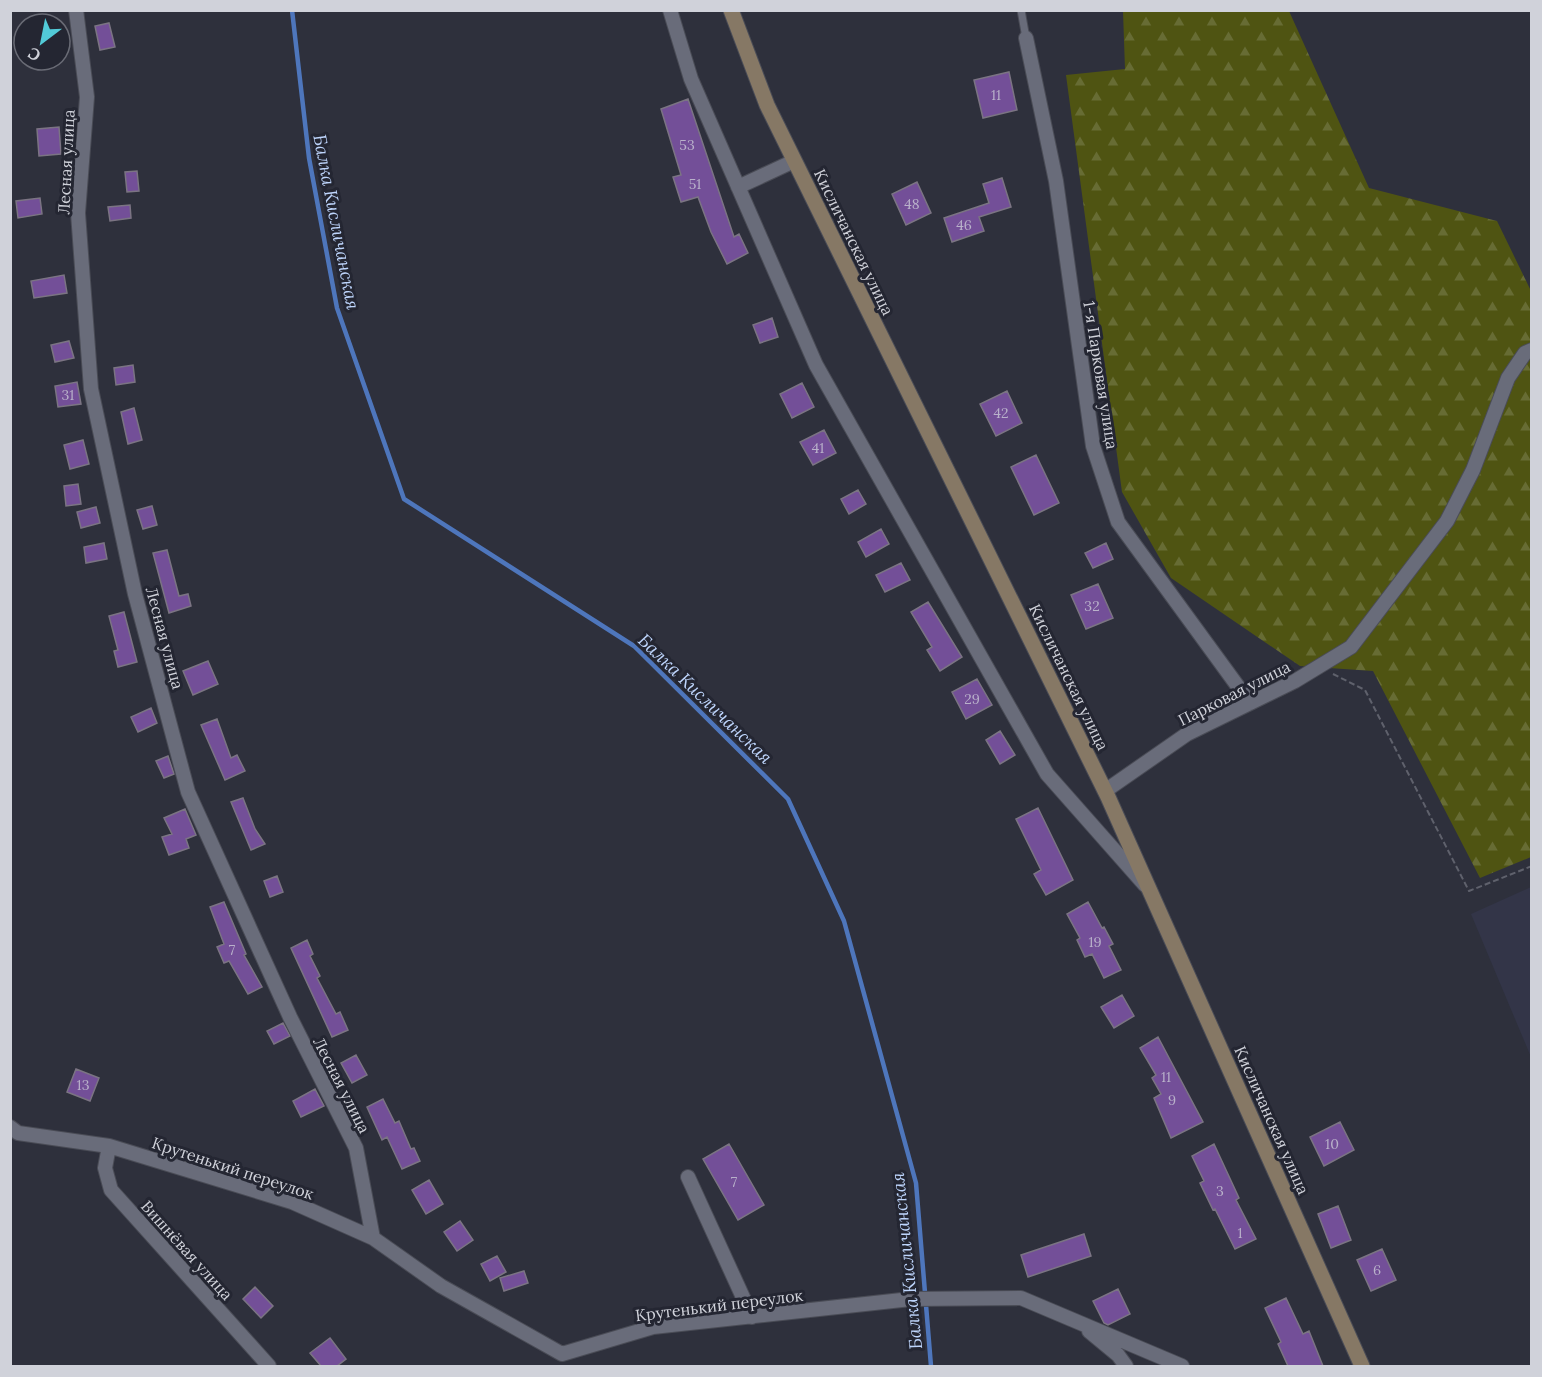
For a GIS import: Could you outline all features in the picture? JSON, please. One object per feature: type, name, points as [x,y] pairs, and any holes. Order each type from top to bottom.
[{"type":"street","name":"Лесная улица","points":[[76,10],[87,96],[78,213],[92,389],[135,594],[188,792],[290,1017],[356,1148],[373,1238]]},
{"type":"street","points":[[670,10],[691,79],[816,365],[1047,774],[1149,889]]},
{"type":"street","name":"Кисличанская улица","points":[[731,10],[767,105],[1106,791],[1362,1366]]},
{"type":"street","name":"1-я Парковая улица","points":[[1026,38],[1056,181],[1093,446],[1114,512],[1118,522],[1250,703]]},
{"type":"street","points":[[738,187],[795,161]]},
{"type":"street","name":"Парковая улица","points":[[1106,791],[1186,734],[1320,667],[1351,647],[1447,521],[1473,470],[1508,378],[1525,353],[1532,350]]},
{"type":"street","name":"Крутенький переулок","points":[[10,1127],[18,1133],[109,1146],[292,1202],[373,1238],[441,1286],[562,1360],[653,1328],[911,1299],[1021,1298],[1077,1321]]},
{"type":"street","name":"Вишнёвая улица","points":[[109,1146],[105,1168],[111,1190],[269,1366]]},
{"type":"street","points":[[688,1177],[752,1317]]},
{"type":"street","points":[[1077,1321],[1118,1355],[1126,1366]]},
{"type":"street","points":[[1077,1321],[1182,1366]]},
{"type":"lane","name":"1-я Парковая улица","points":[[1021,10],[1026,38]]},
{"type":"path","points":[[1320,667],[1365,690],[1469,891],[1532,866]]},
{"type":"shaded area","points":[[1531,887],[1531,1057],[1471,914]]},
{"type":"green space","points":[[1123,11],[1289,11],[1369,188],[1497,221],[1531,291],[1531,857],[1480,878],[1373,671],[1300,666],[1171,578],[1122,492],[1066,75],[1125,69]]},
{"type":"building","points":[[109,23],[115,47],[100,50],[95,26]]},
{"type":"building","points":[[1009,72],[1017,110],[983,118],[974,80]]},
{"type":"building","points":[[688,99],[734,237],[739,234],[748,253],[727,264],[711,232],[698,197],[681,202],[673,177],[681,175],[661,109]]},
{"type":"building","points":[[59,127],[61,154],[39,156],[37,129]]},
{"type":"building","points":[[137,171],[139,191],[127,192],[125,172]]},
{"type":"building","points":[[1002,178],[1011,207],[979,217],[984,231],[952,242],[944,218],[989,203],[983,184]]},
{"type":"building","points":[[917,182],[931,213],[906,225],[892,194]]},
{"type":"building","points":[[40,198],[42,214],[18,218],[16,201]]},
{"type":"building","points":[[130,205],[131,218],[110,221],[108,207]]},
{"type":"building","points":[[64,275],[67,293],[34,298],[31,281]]},
{"type":"building","points":[[772,318],[778,337],[760,343],[753,325]]},
{"type":"building","points":[[69,341],[74,358],[55,362],[51,345]]},
{"type":"building","points":[[133,365],[135,382],[116,385],[114,368]]},
{"type":"building","points":[[77,382],[81,404],[58,407],[55,386]]},
{"type":"building","points":[[802,383],[814,407],[792,418],[780,394]]},
{"type":"building","points":[[1007,391],[1022,423],[996,436],[980,404]]},
{"type":"building","points":[[134,408],[142,440],[128,444],[121,412]]},
{"type":"building","points":[[824,430],[836,453],[813,465],[800,442]]},
{"type":"building","points":[[83,440],[89,464],[70,469],[64,445]]},
{"type":"building","points":[[1036,455],[1059,503],[1034,515],[1011,467]]},
{"type":"building","points":[[78,484],[81,504],[66,506],[64,486]]},
{"type":"building","points":[[858,490],[866,504],[849,514],[841,499]]},
{"type":"building","points":[[152,506],[157,525],[143,529],[137,510]]},
{"type":"building","points":[[96,507],[100,523],[81,528],[77,512]]},
{"type":"building","points":[[881,529],[889,544],[866,557],[858,542]]},
{"type":"building","points":[[104,543],[107,559],[86,563],[84,547]]},
{"type":"building","points":[[1106,543],[1113,559],[1093,568],[1085,553]]},
{"type":"building","points":[[167,550],[179,596],[188,594],[191,606],[169,613],[153,553]]},
{"type":"building","points":[[901,563],[910,580],[885,592],[876,575]]},
{"type":"building","points":[[1098,584],[1113,618],[1086,629],[1071,595]]},
{"type":"building","points":[[928,602],[962,657],[940,671],[927,650],[932,647],[911,612]]},
{"type":"building","points":[[124,612],[137,662],[118,667],[114,651],[118,650],[109,616]]},
{"type":"building","points":[[208,661],[218,684],[193,695],[183,671]]},
{"type":"building","points":[[977,679],[992,705],[966,719],[952,692]]},
{"type":"building","points":[[151,708],[157,723],[138,732],[131,717]]},
{"type":"building","points":[[217,719],[231,758],[237,755],[245,771],[225,780],[201,725]]},
{"type":"building","points":[[1000,731],[1015,755],[1000,764],[986,740]]},
{"type":"building","points":[[168,756],[174,774],[164,778],[156,761]]},
{"type":"building","points":[[243,798],[255,829],[265,844],[251,850],[231,802]]},
{"type":"building","points":[[1038,808],[1073,880],[1046,895],[1034,874],[1041,870],[1016,819]]},
{"type":"building","points":[[185,809],[196,835],[186,839],[189,848],[169,855],[162,837],[172,834],[164,818]]},
{"type":"building","points":[[277,876],[283,892],[270,897],[264,881]]},
{"type":"building","points":[[224,902],[246,954],[244,955],[262,987],[248,994],[229,961],[224,963],[217,947],[224,944],[210,907]]},
{"type":"building","points":[[1088,902],[1113,944],[1109,946],[1121,970],[1104,978],[1092,954],[1085,957],[1077,940],[1080,938],[1067,914]]},
{"type":"building","points":[[307,940],[313,954],[310,956],[320,976],[317,978],[336,1014],[340,1012],[348,1030],[332,1037],[291,948]]},
{"type":"building","points":[[1122,995],[1134,1016],[1114,1028],[1101,1007]]},
{"type":"building","points":[[283,1023],[290,1036],[274,1044],[267,1031]]},
{"type":"building","points":[[1158,1037],[1203,1122],[1171,1138],[1154,1098],[1161,1094],[1152,1078],[1156,1075],[1140,1048]]},
{"type":"building","points":[[356,1055],[367,1075],[352,1083],[341,1063]]},
{"type":"building","points":[[76,1069],[99,1078],[90,1101],[67,1092]]},
{"type":"building","points":[[315,1089],[324,1106],[301,1117],[293,1101]]},
{"type":"building","points":[[383,1099],[395,1123],[399,1121],[411,1149],[414,1148],[420,1161],[402,1169],[387,1137],[382,1140],[367,1107]]},
{"type":"building","points":[[1340,1122],[1354,1150],[1324,1166],[1310,1137]]},
{"type":"building","points":[[729,1144],[764,1205],[738,1220],[703,1159]]},
{"type":"building","points":[[1214,1144],[1239,1198],[1236,1200],[1256,1239],[1235,1249],[1200,1183],[1204,1181],[1192,1156]]},
{"type":"building","points":[[429,1180],[443,1204],[426,1214],[412,1190]]},
{"type":"building","points":[[1338,1206],[1351,1240],[1331,1248],[1318,1214]]},
{"type":"building","points":[[460,1221],[473,1240],[457,1251],[444,1232]]},
{"type":"building","points":[[1084,1234],[1091,1256],[1028,1277],[1021,1255]]},
{"type":"building","points":[[1382,1249],[1396,1280],[1371,1291],[1357,1260]]},
{"type":"building","points":[[497,1256],[506,1272],[490,1281],[481,1264]]},
{"type":"building","points":[[524,1271],[528,1283],[504,1291],[500,1278]]},
{"type":"building","points":[[255,1287],[273,1306],[261,1318],[243,1299]]},
{"type":"building","points":[[1118,1289],[1130,1314],[1108,1325],[1104,1323],[1093,1301]]},
{"type":"building","points":[[1286,1298],[1303,1334],[1309,1331],[1323,1366],[1288,1366],[1278,1344],[1281,1342],[1265,1308]]},
{"type":"building","points":[[330,1338],[346,1359],[337,1366],[321,1366],[310,1353]]},
{"type":"waterway","name":"Балка Кисличанская","points":[[292,10],[309,158],[337,308],[404,499],[634,646],[788,799],[844,921],[916,1183],[931,1366]]}]
